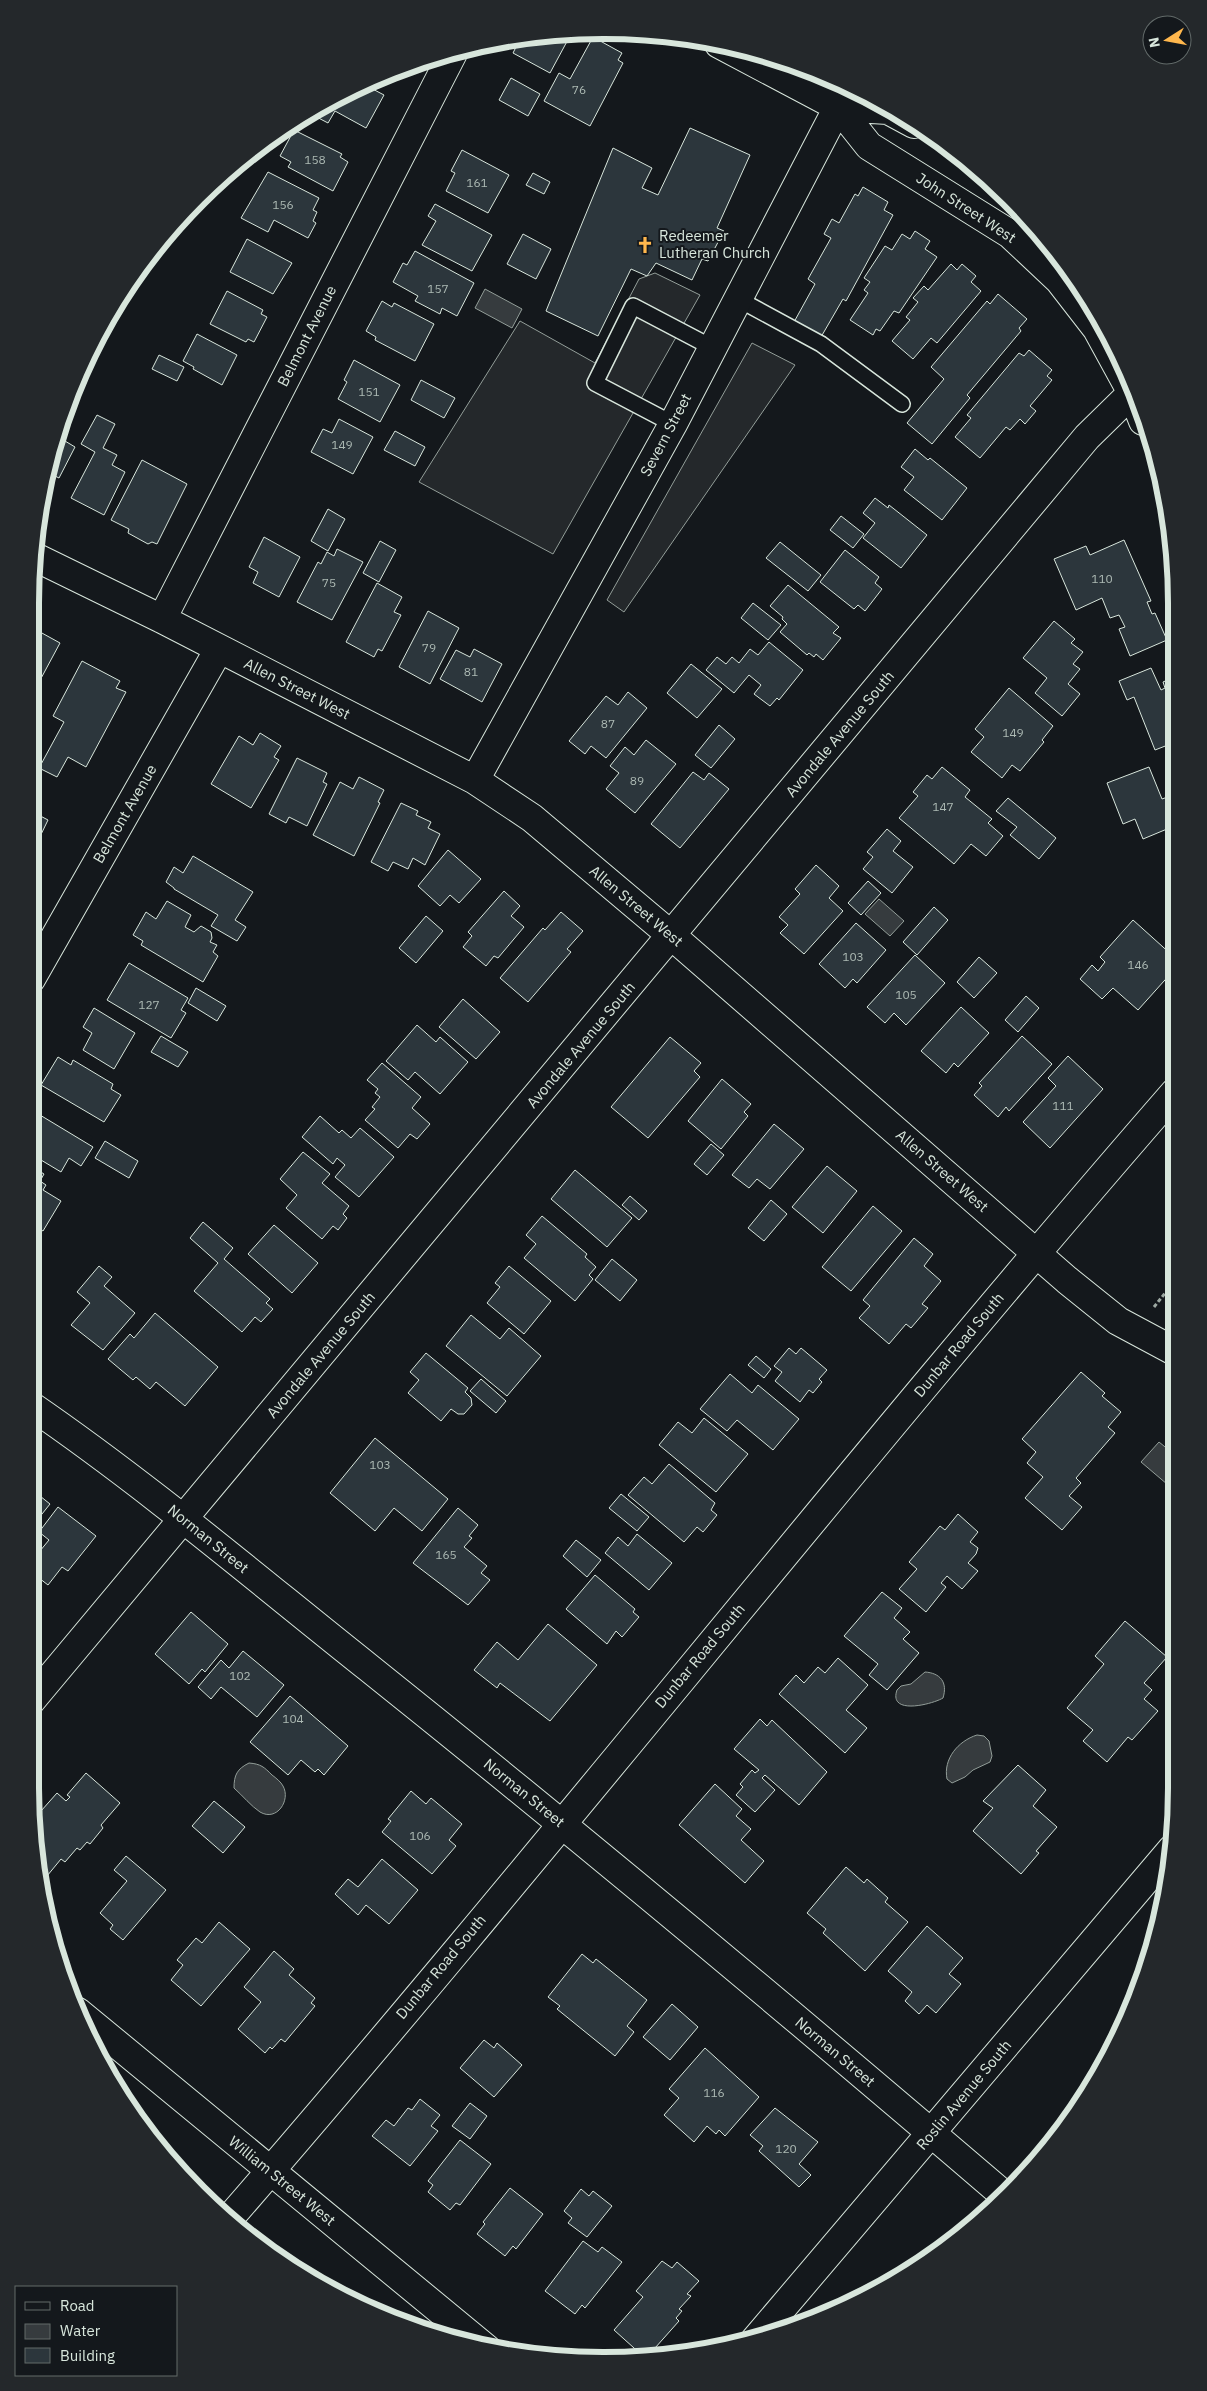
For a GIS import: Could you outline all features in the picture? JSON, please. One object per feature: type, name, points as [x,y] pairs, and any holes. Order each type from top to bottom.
[{"type":"street","name":"John Street West","points":[[757,60],[843,97],[866,104]]},
{"type":"street","name":"Belmont Avenue","points":[[162,619],[449,61]]},
{"type":"street","name":"John Street West","points":[[843,97],[869,146],[1010,234],[1059,280],[1098,331]]},
{"type":"street","name":"Severn Street","points":[[475,780],[673,424],[843,97]]},
{"type":"street","name":"Avondale Avenue South","points":[[39,1691],[1087,437],[1129,397]]},
{"type":"street","name":"Allen Street West","points":[[41,560],[162,619],[475,780],[532,818],[672,936],[1035,1252],[1118,1321],[1168,1348]]},
{"type":"street","name":"Belmont Avenue","points":[[39,965],[219,649]]},
{"type":"street","name":"Dunbar Road South","points":[[233,2214],[562,1823],[1035,1252],[1168,1100]]},
{"type":"street","name":"Norman Street","points":[[39,1411],[83,1442],[183,1519],[562,1823],[999,2191]]},
{"type":"street","name":"Roslin Avenue South","points":[[765,2328],[1163,1859]]},
{"type":"street","name":"William Street West","points":[[90,2022],[270,2172],[473,2337]]},
{"type":"lane","points":[[738,299],[821,344],[902,404]]},
{"type":"lane","points":[[673,424],[595,383],[634,306],[713,348]]},
{"type":"shaded area","points":[[655,273],[700,295],[553,554],[419,482],[520,321],[595,363],[639,279]]},
{"type":"shaded area","points":[[752,343],[795,365],[624,612],[607,600]]},
{"type":"water","points":[[485,289],[522,309],[512,328],[475,308]]},
{"type":"water","points":[[879,899],[904,921],[890,936],[865,914]]},
{"type":"water","points":[[1159,1442],[1168,1449],[1168,1485],[1141,1462]]},
{"type":"water","points":[[925,1672],[939,1676],[944,1687],[943,1698],[922,1705],[905,1706],[899,1703],[896,1698],[897,1690],[901,1686],[911,1684]]},
{"type":"water","points":[[977,1735],[984,1736],[989,1741],[992,1756],[990,1762],[952,1783],[947,1779],[946,1772],[953,1752],[958,1746]]},
{"type":"water","points":[[249,1763],[257,1764],[264,1768],[283,1786],[285,1792],[284,1803],[277,1812],[266,1814],[260,1812],[234,1788],[237,1773]]},
{"type":"building","points":[[592,39],[597,39],[622,53],[618,60],[623,63],[590,126],[544,101],[559,73],[570,79]]},
{"type":"building","points":[[568,40],[550,73],[513,53],[516,46]]},
{"type":"building","points":[[511,78],[540,94],[528,116],[499,100]]},
{"type":"building","points":[[372,89],[384,95],[366,128],[335,111],[328,123],[316,117]]},
{"type":"building","name":"Redeemer Lutheran Church","points":[[690,128],[750,155],[717,228],[724,231],[708,261],[702,259],[692,280],[656,263],[647,276],[631,269],[598,336],[546,311],[613,148],[652,168],[642,188],[658,195]]},
{"type":"building","points":[[295,131],[342,154],[340,157],[348,162],[333,191],[288,167],[291,162],[280,156]]},
{"type":"building","points":[[462,150],[509,175],[488,213],[446,191],[455,173],[451,171]]},
{"type":"building","points":[[268,172],[319,198],[313,210],[317,212],[313,221],[316,223],[308,238],[274,220],[268,232],[241,218]]},
{"type":"building","points":[[533,173],[550,182],[544,194],[526,185]]},
{"type":"building","points":[[863,187],[888,202],[884,210],[893,215],[846,301],[843,299],[821,337],[794,322],[815,284],[808,279],[831,238],[824,234],[832,219],[839,223],[855,194],[858,196]]},
{"type":"building","points":[[435,204],[492,235],[472,271],[422,245],[436,221],[428,216]]},
{"type":"building","points":[[915,231],[930,241],[925,249],[937,257],[899,313],[894,311],[880,331],[876,329],[873,335],[850,320],[868,293],[864,290],[870,282],[864,278],[885,246],[892,250],[902,234],[910,239]]},
{"type":"building","points":[[523,234],[551,249],[536,279],[507,264]]},
{"type":"building","points":[[247,239],[292,263],[273,294],[230,272]]},
{"type":"building","points":[[415,251],[474,283],[457,316],[442,308],[440,314],[415,301],[418,296],[393,282],[403,263],[407,265]]},
{"type":"building","points":[[951,264],[957,270],[962,264],[976,276],[971,282],[981,291],[937,343],[931,338],[913,359],[892,341],[910,320],[906,317],[918,302],[913,298],[924,286],[928,290]]},
{"type":"building","points":[[227,291],[263,310],[261,314],[267,317],[254,342],[248,339],[246,342],[210,324]]},
{"type":"building","points":[[998,294],[1027,319],[1019,328],[1021,331],[967,395],[970,398],[932,444],[907,423],[944,379],[931,367],[987,301],[990,304]]},
{"type":"building","points":[[382,301],[392,307],[394,303],[434,324],[415,361],[375,340],[376,337],[366,331]]},
{"type":"building","points":[[197,334],[237,355],[222,385],[193,369],[194,367],[183,361]]},
{"type":"building","points":[[1029,350],[1052,370],[1047,376],[1052,380],[1030,406],[1036,411],[1025,424],[1020,419],[1010,430],[1006,427],[980,458],[955,437],[971,418],[967,415],[1019,353],[1024,356]]},
{"type":"building","points":[[159,355],[184,367],[177,381],[152,369]]},
{"type":"building","points":[[354,360],[400,385],[380,422],[338,399],[347,382],[344,380]]},
{"type":"building","points":[[421,380],[455,398],[444,418],[411,400]]},
{"type":"building","points":[[97,415],[115,424],[103,448],[117,455],[112,465],[125,472],[104,515],[71,498],[95,452],[81,444]]},
{"type":"building","points":[[339,419],[373,437],[353,474],[311,452],[323,429],[332,433]]},
{"type":"building","points":[[395,431],[425,447],[415,466],[384,450]]},
{"type":"building","points":[[63,440],[75,447],[59,478],[54,475]]},
{"type":"building","points":[[915,449],[928,460],[930,458],[967,488],[942,520],[904,490],[914,477],[901,467]]},
{"type":"building","points":[[142,460],[187,484],[157,544],[152,542],[148,544],[128,533],[129,529],[111,520]]},
{"type":"building","points":[[875,498],[888,508],[889,505],[927,535],[901,568],[863,538],[875,523],[863,513]]},
{"type":"building","points":[[328,509],[345,519],[328,551],[311,541]]},
{"type":"building","points":[[841,516],[864,534],[853,548],[830,530]]},
{"type":"building","points":[[264,537],[300,557],[279,597],[253,583],[258,572],[249,567]]},
{"type":"building","points":[[1124,540],[1151,601],[1147,602],[1152,614],[1155,613],[1167,640],[1130,656],[1119,629],[1125,627],[1119,615],[1110,618],[1102,598],[1076,610],[1054,559],[1086,546],[1090,555]]},
{"type":"building","points":[[380,541],[396,550],[379,582],[363,573]]},
{"type":"building","points":[[780,542],[821,575],[808,591],[766,558]]},
{"type":"building","points":[[337,549],[363,562],[332,620],[297,602],[318,562],[321,564],[327,552],[334,556]]},
{"type":"building","points":[[845,550],[879,577],[875,583],[882,589],[865,611],[858,605],[854,609],[820,582]]},
{"type":"building","points":[[377,583],[402,597],[394,612],[401,615],[382,651],[378,649],[374,657],[346,642]]},
{"type":"building","points":[[788,585],[839,627],[833,633],[841,638],[823,660],[816,654],[814,657],[809,653],[807,655],[780,632],[787,624],[782,619],[783,617],[770,606]]},
{"type":"building","points":[[753,603],[781,625],[768,640],[741,618]]},
{"type":"building","points":[[428,611],[459,628],[430,684],[399,667]]},
{"type":"building","points":[[1054,621],[1075,639],[1071,643],[1083,652],[1073,664],[1080,669],[1068,684],[1080,694],[1062,716],[1035,693],[1047,678],[1023,658]]},
{"type":"building","points":[[39,631],[60,643],[39,682]]},
{"type":"building","points":[[769,642],[803,670],[779,700],[777,698],[770,706],[754,694],[761,685],[749,675],[734,693],[706,670],[717,657],[726,664],[732,657],[739,663],[750,649],[758,655]]},
{"type":"building","points":[[474,649],[502,664],[482,702],[440,679],[456,650],[470,657]]},
{"type":"building","points":[[82,661],[120,681],[116,688],[126,692],[86,767],[68,757],[57,777],[39,768],[64,722],[53,716]]},
{"type":"building","points":[[691,664],[722,689],[697,718],[667,693]]},
{"type":"building","points":[[1151,668],[1161,690],[1165,688],[1163,682],[1168,680],[1168,745],[1155,750],[1134,697],[1127,700],[1119,681]]},
{"type":"building","points":[[1009,688],[1053,726],[1042,740],[1044,742],[1020,771],[1012,765],[1002,778],[971,752],[984,737],[975,729]]},
{"type":"building","points":[[628,692],[647,708],[606,758],[591,746],[585,754],[569,741],[606,696],[618,705]]},
{"type":"building","points":[[719,725],[735,739],[711,768],[695,755]]},
{"type":"building","points":[[260,733],[281,746],[274,757],[279,760],[251,808],[211,784],[239,736],[253,745]]},
{"type":"building","points":[[646,740],[676,764],[635,813],[606,789],[619,773],[610,766],[625,747],[634,755]]},
{"type":"building","points":[[297,758],[327,773],[323,782],[327,784],[307,826],[289,817],[286,823],[269,814]]},
{"type":"building","points":[[942,767],[970,790],[965,797],[992,819],[988,823],[1003,836],[986,856],[971,844],[954,864],[899,818],[918,796],[913,792],[927,775],[932,779]]},
{"type":"building","points":[[1149,767],[1162,799],[1168,797],[1168,832],[1167,829],[1143,839],[1135,819],[1123,824],[1107,783]]},
{"type":"building","points":[[693,772],[704,780],[709,773],[729,789],[680,848],[651,824]]},
{"type":"building","points":[[359,777],[384,790],[378,802],[380,803],[354,856],[313,835],[340,782],[353,789]]},
{"type":"building","points":[[1008,798],[1056,838],[1039,859],[1010,835],[1017,827],[996,811]]},
{"type":"building","points":[[401,803],[418,811],[416,815],[431,822],[428,828],[440,834],[425,865],[413,858],[408,869],[393,862],[388,871],[371,862]]},
{"type":"building","points":[[39,815],[48,820],[39,839]]},
{"type":"building","points":[[887,829],[901,841],[893,851],[913,867],[892,893],[863,869],[873,857],[867,852]]},
{"type":"building","points":[[448,850],[481,879],[459,903],[450,895],[440,906],[418,886]]},
{"type":"building","points":[[193,856],[253,892],[235,920],[246,927],[237,941],[211,926],[218,915],[174,889],[166,882],[174,867],[183,873]]},
{"type":"building","points":[[816,865],[839,886],[829,898],[843,911],[804,954],[780,933],[788,925],[779,917],[800,894],[795,889]]},
{"type":"building","points":[[868,881],[881,893],[861,915],[848,903]]},
{"type":"building","points":[[504,891],[520,906],[511,916],[524,927],[498,958],[494,956],[486,966],[463,947],[472,936],[468,932]]},
{"type":"building","points":[[167,901],[191,915],[185,927],[194,932],[201,926],[211,932],[212,938],[210,942],[217,945],[213,952],[218,956],[203,982],[141,945],[143,941],[133,935],[146,912],[156,919]]},
{"type":"building","points":[[934,907],[948,920],[917,955],[903,942]]},
{"type":"building","points":[[561,912],[583,931],[567,949],[571,952],[528,1002],[500,978],[543,928],[545,930]]},
{"type":"building","points":[[426,916],[443,931],[416,963],[399,948]]},
{"type":"building","points":[[1133,920],[1168,952],[1168,977],[1138,1010],[1113,988],[1102,999],[1080,979],[1092,965],[1098,971],[1105,962],[1100,957]]},
{"type":"building","points":[[856,923],[886,950],[857,983],[853,979],[845,988],[819,964]]},
{"type":"building","points":[[915,955],[945,983],[906,1025],[894,1013],[885,1023],[867,1007]]},
{"type":"building","points":[[979,957],[997,973],[974,998],[957,982]]},
{"type":"building","points":[[129,963],[188,998],[181,1010],[186,1013],[171,1038],[107,1000]]},
{"type":"building","points":[[196,988],[226,1006],[217,1021],[188,1003]]},
{"type":"building","points":[[1026,996],[1039,1008],[1018,1032],[1005,1020]]},
{"type":"building","points":[[463,999],[500,1032],[476,1059],[439,1027]]},
{"type":"building","points":[[961,1007],[989,1033],[958,1067],[954,1063],[946,1073],[921,1051]]},
{"type":"building","points":[[94,1008],[135,1033],[114,1069],[83,1050],[92,1033],[83,1027]]},
{"type":"building","points":[[417,1025],[436,1042],[440,1037],[468,1062],[440,1094],[415,1072],[408,1080],[386,1061]]},
{"type":"building","points":[[161,1036],[188,1052],[178,1067],[151,1052]]},
{"type":"building","points":[[1022,1036],[1052,1064],[1009,1111],[1006,1107],[998,1117],[974,1095],[982,1086],[979,1083]]},
{"type":"building","points":[[670,1037],[701,1063],[694,1071],[700,1077],[648,1138],[611,1107]]},
{"type":"building","points":[[1068,1056],[1103,1089],[1050,1148],[1023,1122],[1056,1086],[1048,1078]]},
{"type":"building","points":[[58,1057],[71,1065],[73,1060],[113,1084],[111,1089],[121,1095],[104,1122],[41,1085]]},
{"type":"building","points":[[382,1063],[421,1097],[412,1108],[430,1124],[417,1139],[410,1134],[398,1148],[365,1120],[375,1109],[372,1107],[380,1097],[375,1093],[378,1089],[367,1080]]},
{"type":"building","points":[[722,1079],[751,1104],[744,1112],[748,1116],[721,1149],[688,1121]]},
{"type":"building","points":[[39,1114],[93,1147],[81,1166],[69,1158],[61,1172],[39,1159]]},
{"type":"building","points":[[320,1116],[339,1133],[342,1130],[351,1138],[360,1128],[394,1157],[359,1197],[335,1177],[345,1165],[337,1158],[333,1164],[302,1137]]},
{"type":"building","points":[[774,1124],[804,1149],[770,1189],[757,1179],[749,1188],[732,1175]]},
{"type":"building","points":[[105,1141],[138,1161],[129,1178],[95,1158]]},
{"type":"building","points":[[711,1144],[724,1155],[707,1175],[694,1164]]},
{"type":"building","points":[[303,1152],[330,1174],[322,1183],[349,1206],[343,1214],[347,1218],[338,1230],[333,1226],[322,1239],[286,1208],[297,1195],[280,1179]]},
{"type":"building","points":[[827,1166],[857,1191],[823,1233],[792,1207]]},
{"type":"building","points":[[575,1170],[632,1218],[607,1247],[551,1199]]},
{"type":"building","points":[[39,1171],[44,1174],[40,1181],[46,1185],[43,1190],[61,1201],[43,1231],[39,1229]]},
{"type":"building","points":[[630,1196],[647,1211],[639,1220],[622,1205]]},
{"type":"building","points":[[771,1200],[787,1214],[764,1241],[748,1228]]},
{"type":"building","points":[[873,1206],[902,1231],[851,1291],[822,1267]]},
{"type":"building","points":[[542,1216],[587,1254],[585,1257],[596,1267],[589,1275],[593,1279],[575,1301],[524,1258],[536,1244],[526,1235]]},
{"type":"building","points":[[203,1222],[233,1248],[224,1259],[270,1299],[266,1303],[273,1309],[261,1322],[255,1317],[242,1332],[194,1291],[218,1263],[190,1238]]},
{"type":"building","points":[[274,1225],[318,1263],[292,1293],[248,1254]]},
{"type":"building","points":[[914,1238],[933,1254],[924,1266],[941,1281],[922,1304],[928,1308],[911,1328],[906,1324],[889,1344],[859,1318],[870,1306],[863,1300]]},
{"type":"building","points":[[612,1259],[637,1280],[620,1301],[595,1280]]},
{"type":"building","points":[[99,1266],[112,1277],[104,1286],[135,1313],[103,1350],[71,1325],[90,1303],[77,1292]]},
{"type":"building","points":[[509,1266],[551,1301],[524,1334],[487,1303],[500,1287],[495,1283]]},
{"type":"building","points":[[155,1313],[218,1367],[185,1406],[156,1382],[150,1389],[136,1377],[133,1380],[108,1359],[130,1334],[134,1338]]},
{"type":"building","points":[[471,1315],[500,1339],[509,1328],[541,1356],[507,1396],[446,1346]]},
{"type":"building","points":[[789,1348],[796,1354],[801,1348],[827,1370],[819,1379],[822,1382],[813,1393],[809,1390],[800,1402],[775,1381],[782,1372],[774,1366]]},
{"type":"building","points":[[426,1353],[468,1388],[465,1392],[471,1398],[472,1405],[464,1414],[458,1414],[451,1409],[441,1421],[408,1393],[419,1380],[410,1372]]},
{"type":"building","points":[[756,1356],[771,1369],[764,1378],[748,1365]]},
{"type":"building","points":[[1081,1372],[1105,1393],[1102,1396],[1121,1412],[1108,1427],[1115,1433],[1076,1478],[1081,1483],[1069,1496],[1082,1507],[1062,1530],[1025,1498],[1043,1477],[1027,1463],[1036,1452],[1022,1439]]},
{"type":"building","points":[[730,1374],[752,1393],[758,1385],[799,1419],[773,1450],[737,1420],[727,1431],[700,1409]]},
{"type":"building","points":[[481,1379],[506,1401],[496,1413],[470,1391]]},
{"type":"building","points":[[704,1418],[748,1454],[716,1492],[659,1445],[678,1422],[692,1433]]},
{"type":"building","points":[[375,1438],[448,1499],[422,1531],[394,1508],[375,1531],[330,1493]]},
{"type":"building","points":[[669,1464],[715,1503],[711,1510],[717,1515],[703,1532],[697,1527],[684,1542],[628,1495],[644,1477],[652,1484]]},
{"type":"building","points":[[621,1494],[649,1517],[637,1531],[609,1508]]},
{"type":"building","points":[[39,1495],[50,1504],[39,1518]]},
{"type":"building","points":[[58,1507],[96,1536],[68,1571],[62,1567],[48,1585],[39,1578],[39,1552],[49,1540],[39,1532]]},
{"type":"building","points":[[458,1508],[478,1525],[469,1536],[472,1538],[464,1547],[487,1566],[481,1573],[490,1580],[468,1605],[413,1563]]},
{"type":"building","points":[[958,1514],[978,1532],[970,1542],[978,1548],[976,1554],[968,1563],[978,1571],[962,1589],[947,1576],[941,1583],[946,1587],[926,1612],[899,1589],[917,1569],[909,1562],[940,1526],[945,1530]]},
{"type":"building","points":[[637,1534],[672,1563],[649,1590],[605,1553],[618,1537],[628,1546]]},
{"type":"building","points":[[576,1540],[601,1560],[587,1577],[563,1556]]},
{"type":"building","points":[[595,1575],[635,1609],[633,1612],[639,1617],[622,1637],[616,1631],[607,1644],[566,1609]]},
{"type":"building","points":[[882,1592],[902,1608],[894,1618],[910,1632],[903,1639],[919,1653],[887,1690],[869,1675],[878,1664],[844,1636]]},
{"type":"building","points":[[191,1612],[228,1644],[205,1672],[202,1669],[189,1684],[155,1654]]},
{"type":"building","points":[[1125,1621],[1167,1657],[1144,1683],[1152,1690],[1144,1699],[1158,1711],[1132,1740],[1128,1737],[1107,1762],[1083,1741],[1093,1730],[1067,1708],[1104,1664],[1095,1656]]},
{"type":"building","points":[[548,1624],[597,1665],[550,1721],[500,1683],[497,1688],[474,1670],[497,1642],[518,1660]]},
{"type":"building","points":[[243,1651],[284,1685],[257,1717],[221,1687],[211,1699],[198,1687],[221,1660],[229,1668]]},
{"type":"building","points":[[838,1658],[868,1685],[846,1710],[867,1728],[845,1753],[779,1694],[796,1675],[804,1683],[818,1667],[825,1673]]},
{"type":"building","points":[[290,1696],[348,1746],[324,1775],[318,1769],[315,1772],[301,1760],[288,1775],[250,1742]]},
{"type":"building","points":[[760,1719],[767,1726],[772,1720],[827,1772],[799,1805],[765,1775],[762,1778],[775,1790],[755,1812],[736,1795],[743,1787],[740,1784],[752,1770],[755,1773],[759,1770],[734,1749]]},
{"type":"building","points":[[1018,1765],[1046,1790],[1033,1806],[1057,1827],[1036,1851],[1039,1853],[1021,1874],[973,1831],[993,1808],[983,1801]]},
{"type":"building","points":[[86,1773],[120,1803],[101,1825],[103,1828],[90,1844],[87,1842],[80,1850],[77,1848],[65,1862],[61,1859],[47,1876],[40,1812],[57,1793],[66,1801],[70,1797],[67,1795]]},
{"type":"building","points":[[715,1784],[742,1809],[736,1816],[751,1829],[741,1840],[764,1861],[745,1883],[679,1825]]},
{"type":"building","points":[[411,1791],[426,1804],[431,1798],[462,1824],[449,1840],[456,1846],[432,1874],[382,1832],[391,1821],[388,1819]]},
{"type":"building","points":[[214,1801],[245,1827],[223,1853],[192,1826]]},
{"type":"building","points":[[126,1856],[166,1890],[123,1940],[110,1929],[113,1925],[100,1913],[127,1881],[114,1870]]},
{"type":"building","points":[[382,1859],[418,1890],[389,1924],[366,1905],[358,1915],[335,1894],[348,1879],[358,1887]]},
{"type":"building","points":[[846,1867],[864,1883],[867,1879],[888,1898],[885,1902],[908,1922],[865,1971],[823,1933],[826,1929],[807,1913]]},
{"type":"building","points":[[219,1922],[250,1949],[201,2006],[171,1980],[183,1965],[177,1960],[196,1938],[202,1943]]},
{"type":"building","points":[[927,1926],[963,1958],[949,1974],[961,1984],[936,2013],[927,2005],[919,2014],[905,2001],[912,1992],[888,1971]]},
{"type":"building","points":[[274,1951],[294,1969],[289,1975],[315,1998],[311,2003],[315,2006],[285,2042],[281,2039],[272,2049],[270,2047],[265,2053],[238,2029],[261,2002],[244,1987]]},
{"type":"building","points":[[582,1954],[593,1963],[596,1959],[647,2000],[627,2026],[634,2032],[615,2056],[557,2009],[560,2006],[548,1997]]},
{"type":"building","points":[[672,2004],[698,2027],[670,2060],[643,2037]]},
{"type":"building","points":[[484,2040],[494,2048],[497,2043],[522,2065],[494,2097],[460,2068]]},
{"type":"building","points":[[705,2048],[759,2097],[725,2136],[719,2130],[716,2134],[707,2126],[694,2142],[664,2115],[679,2098],[669,2089]]},
{"type":"building","points":[[420,2099],[440,2115],[431,2126],[438,2131],[410,2166],[372,2136],[386,2120],[394,2126],[408,2108],[412,2110]]},
{"type":"building","points":[[470,2103],[487,2116],[470,2139],[452,2126]]},
{"type":"building","points":[[775,2108],[818,2142],[799,2164],[811,2175],[799,2187],[759,2151],[763,2146],[750,2135]]},
{"type":"building","points":[[460,2140],[491,2164],[460,2205],[456,2203],[450,2210],[428,2192],[433,2185],[428,2181]]},
{"type":"building","points":[[510,2188],[543,2214],[516,2249],[513,2246],[505,2256],[477,2234],[485,2224],[483,2222]]},
{"type":"building","points":[[581,2189],[589,2196],[593,2191],[612,2206],[587,2237],[568,2223],[572,2218],[564,2211]]},
{"type":"building","points":[[583,2241],[598,2252],[602,2247],[622,2262],[585,2308],[582,2305],[575,2314],[545,2291]]},
{"type":"building","points":[[662,2261],[672,2268],[677,2262],[699,2281],[687,2294],[691,2296],[679,2309],[682,2311],[676,2318],[679,2321],[654,2350],[637,2351],[614,2330],[643,2297],[636,2291]]},
{"type":"place","name":"Redeemer Lutheran Church","points":[[645,245]]}]
